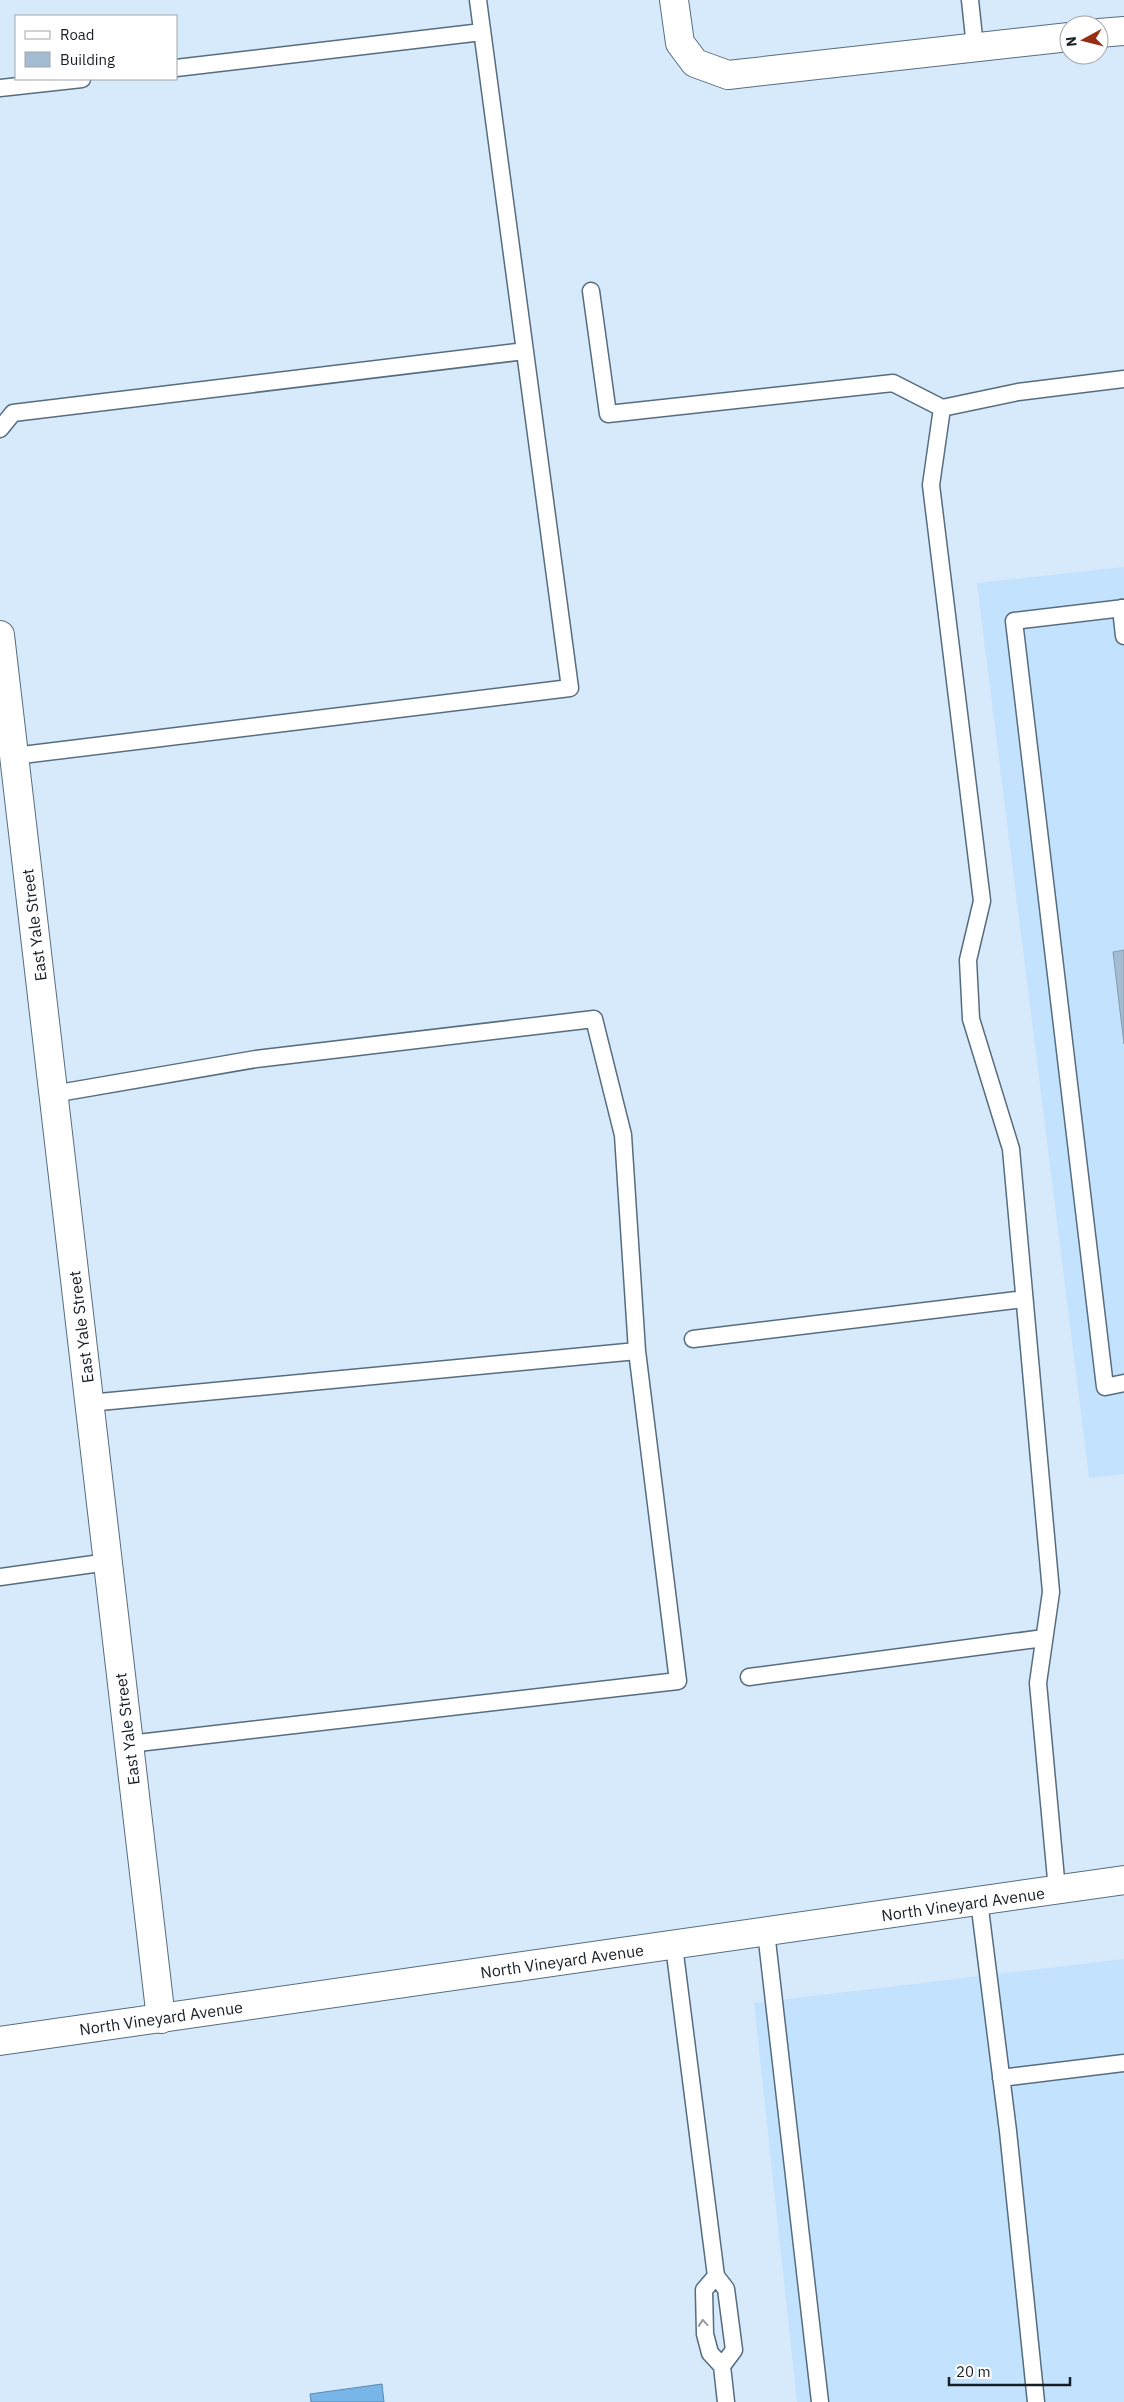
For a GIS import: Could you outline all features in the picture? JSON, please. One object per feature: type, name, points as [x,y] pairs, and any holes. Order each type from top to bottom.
[{"type":"street","points":[[674,0],[680,44],[695,63],[728,75],[1059,38]]},
{"type":"street","points":[[1109,32],[1124,31]]},
{"type":"street","name":"East Yale Street","points":[[0,635],[161,2019]]},
{"type":"street","name":"North Vineyard Avenue","points":[[0,2041],[674,1946],[1124,1880]]},
{"type":"lane","points":[[14,756],[570,688],[478,0]]},
{"type":"lane","points":[[970,0],[975,47]]},
{"type":"lane","points":[[178,68],[482,32]]},
{"type":"lane","points":[[0,88],[73,80]]},
{"type":"lane","points":[[591,291],[608,414],[892,383],[942,408],[1018,392],[1124,379]]},
{"type":"lane","points":[[0,428],[13,413],[525,351]]},
{"type":"lane","points":[[942,408],[931,485],[982,901],[968,960],[971,1019],[1011,1149],[1051,1592],[1038,1683],[1057,1890]]},
{"type":"lane","points":[[1124,636],[1122,608],[1014,621],[1105,1387],[1124,1383]]},
{"type":"lane","points":[[54,1094],[256,1059],[594,1019],[623,1135],[637,1351],[678,1680],[128,1744]]},
{"type":"lane","points":[[693,1339],[1024,1299]]},
{"type":"lane","points":[[90,1403],[637,1351]]},
{"type":"lane","points":[[0,1577],[108,1562]]},
{"type":"lane","points":[[748,1677],[1044,1638]]},
{"type":"lane","points":[[979,1901],[1001,2078],[1036,2402]]},
{"type":"lane","points":[[766,1932],[820,2402]]},
{"type":"lane","points":[[674,1946],[716,2276],[726,2289],[734,2350],[722,2366]]},
{"type":"lane","points":[[1001,2078],[1124,2063]]},
{"type":"lane","points":[[716,2276],[704,2290],[703,2321],[707,2347],[722,2366],[726,2402]]},
{"type":"shaded area","points":[[1124,567],[1124,1474],[1089,1478],[977,583]]},
{"type":"shaded area","points":[[1124,1959],[1124,2402],[797,2402],[754,2003]]},
{"type":"water","points":[[382,2384],[384,2402],[311,2402],[310,2394]]},
{"type":"building","points":[[1124,950],[1124,1044],[1113,952]]}]
